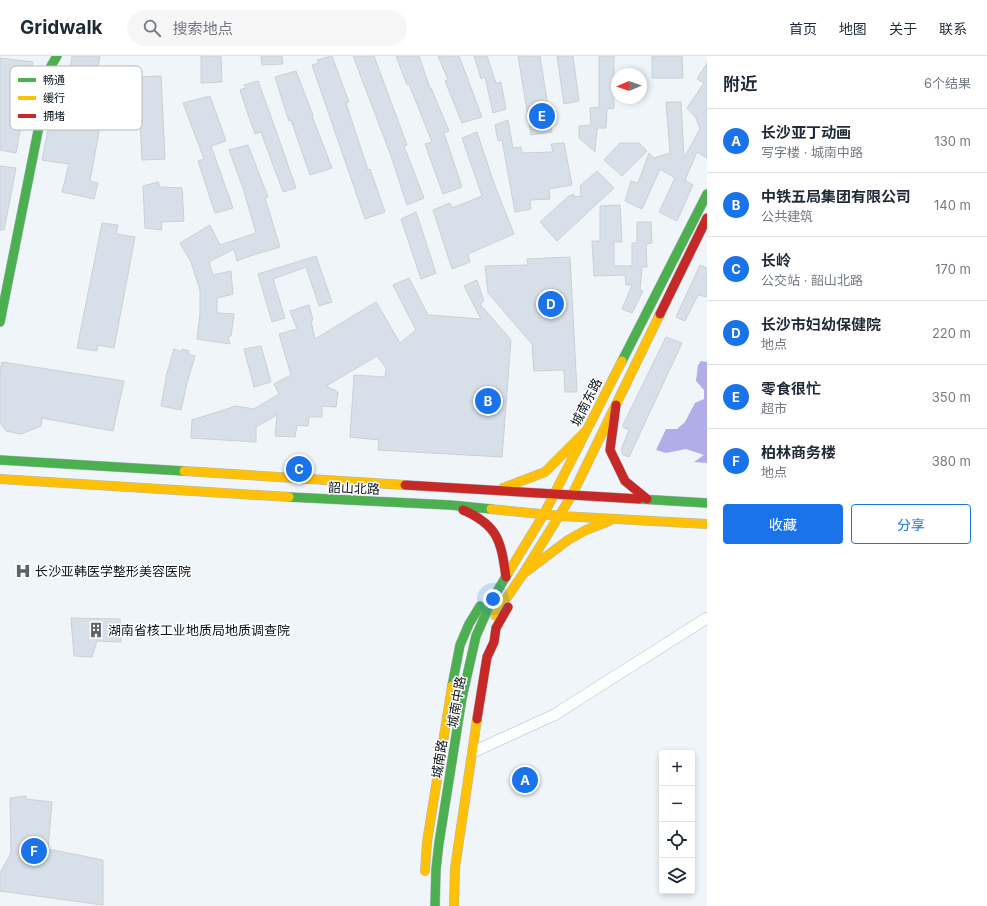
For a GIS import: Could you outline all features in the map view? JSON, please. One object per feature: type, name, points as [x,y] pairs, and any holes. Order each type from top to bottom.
[{"type":"main road","points":[[51,66],[57,56]]},
{"type":"main road","points":[[0,322],[38,130]]},
{"type":"main road","name":"城南东路","points":[[486,621],[505,578],[544,514],[707,194]]},
{"type":"main road","points":[[486,621],[518,582],[561,516],[707,218]]},
{"type":"main road","points":[[616,405],[610,450],[625,481],[648,499]]},
{"type":"main road","points":[[497,490],[545,472],[585,432]]},
{"type":"main road","name":"韶山北路","points":[[0,460],[707,502]]},
{"type":"main road","name":"韶山北路","points":[[0,479],[293,498],[450,505],[561,516],[707,524]]},
{"type":"main road","points":[[425,879],[427,842],[460,646],[469,624],[481,605],[505,578],[502,550],[494,531],[488,524],[472,513],[450,505]]},
{"type":"main road","points":[[523,574],[542,561],[563,543],[591,528],[617,519]]},
{"type":"main road","points":[[454,906],[455,868],[484,673],[494,642],[496,628],[506,610],[518,582]]},
{"type":"main road","name":"城南路","points":[[435,906],[436,869],[439,843],[458,721],[476,636],[486,621]]},
{"type":"main road","name":"城南中路","points":[[443,906],[446,845],[453,796],[477,661],[486,621]]},
{"type":"street","points":[[473,752],[554,715],[707,618]]},
{"type":"shaded area","points":[[701,361],[707,362],[707,463],[694,462],[704,455],[686,449],[666,453],[656,450],[666,429],[677,429],[685,422],[695,403],[704,399],[704,390],[696,381],[698,365]]},
{"type":"building","points":[[72,56],[100,56],[98,66],[71,66]]},
{"type":"building","points":[[201,56],[221,56],[222,82],[201,83]]},
{"type":"building","points":[[261,56],[282,56],[283,64],[262,65]]},
{"type":"building","points":[[332,56],[349,102],[346,103],[368,170],[370,169],[385,212],[365,219],[312,65],[319,63],[317,60]]},
{"type":"building","points":[[353,56],[374,56],[407,145],[404,146],[424,198],[407,205],[391,156]]},
{"type":"building","points":[[396,56],[419,56],[430,88],[449,131],[444,133],[462,187],[443,194],[425,144],[432,142]]},
{"type":"building","points":[[438,56],[459,56],[482,117],[462,123],[445,81],[448,80]]},
{"type":"building","points":[[474,56],[487,56],[496,83],[501,82],[506,109],[493,113],[485,77],[481,79]]},
{"type":"building","points":[[518,56],[540,56],[552,132],[531,135]]},
{"type":"building","points":[[557,56],[573,56],[579,101],[564,104]]},
{"type":"building","points":[[599,56],[614,56],[614,68],[611,68],[611,104],[614,104],[614,108],[607,109],[606,128],[597,128],[595,152],[579,138],[579,126],[591,125],[590,108],[599,107]]},
{"type":"building","points":[[652,56],[682,56],[683,78],[652,78]]},
{"type":"building","points":[[0,58],[33,62],[32,66],[10,66],[10,130],[20,130],[16,153],[0,150]]},
{"type":"building","points":[[707,63],[707,158],[697,152],[685,180],[693,185],[677,221],[659,212],[675,178],[660,169],[642,209],[625,201],[631,181],[638,183],[649,153],[654,158],[670,153],[666,102],[681,102],[684,158],[700,129],[696,118],[687,108],[704,83],[697,79]]},
{"type":"building","points":[[296,71],[332,168],[310,175],[291,120],[289,121],[275,77]]},
{"type":"building","points":[[161,76],[165,159],[142,160],[141,130],[142,130],[142,77]]},
{"type":"building","points":[[258,81],[296,188],[283,192],[261,132],[255,134],[240,90],[246,88],[244,85]]},
{"type":"building","points":[[210,96],[226,141],[211,146],[233,208],[215,213],[198,161],[204,159],[183,103]]},
{"type":"building","points":[[508,120],[513,148],[521,147],[522,153],[553,152],[551,144],[564,143],[572,185],[549,189],[550,199],[530,200],[531,209],[515,212],[502,140],[498,141],[495,125]]},
{"type":"building","points":[[48,130],[99,130],[90,181],[98,183],[94,199],[62,192],[69,164],[42,160]]},
{"type":"building","points":[[477,132],[495,186],[514,234],[468,254],[470,262],[452,269],[433,210],[450,203],[452,208],[482,196],[462,138]]},
{"type":"building","points":[[620,143],[639,143],[647,151],[622,176],[604,160]]},
{"type":"building","points":[[248,145],[268,197],[265,198],[280,247],[237,261],[234,249],[209,262],[213,275],[231,271],[233,294],[217,298],[217,313],[234,314],[231,336],[228,337],[230,344],[197,339],[200,313],[200,290],[191,262],[180,243],[210,225],[220,245],[256,233],[243,188],[229,150]]},
{"type":"building","points":[[0,166],[16,168],[4,230],[0,230]]},
{"type":"building","points":[[597,171],[614,188],[557,241],[540,222],[569,196],[574,194],[574,197],[581,196],[580,186]]},
{"type":"building","points":[[158,182],[160,187],[182,188],[184,221],[161,222],[162,230],[145,228],[143,186]]},
{"type":"building","points":[[620,205],[622,242],[614,242],[614,266],[632,266],[632,243],[637,243],[637,222],[651,222],[652,243],[646,244],[647,267],[642,267],[640,290],[643,291],[632,313],[622,309],[632,285],[626,285],[625,275],[594,276],[592,241],[600,241],[600,206]]},
{"type":"building","points":[[416,212],[436,273],[421,279],[401,219]]},
{"type":"building","points":[[102,223],[118,225],[116,234],[135,237],[114,348],[98,345],[97,351],[77,348]]},
{"type":"building","points":[[316,256],[332,302],[319,306],[306,267],[273,279],[285,318],[272,322],[258,274]]},
{"type":"building","points":[[570,257],[577,392],[565,392],[564,370],[534,371],[532,344],[488,293],[485,266],[528,265],[527,259]]},
{"type":"building","points":[[700,265],[707,268],[707,297],[698,295],[685,321],[676,317]]},
{"type":"building","points":[[409,278],[428,315],[481,319],[464,286],[477,280],[484,301],[480,304],[511,340],[502,457],[378,450],[379,440],[350,437],[354,375],[385,377],[386,368],[377,356],[326,386],[338,392],[336,407],[322,406],[322,417],[309,417],[308,426],[297,425],[295,437],[275,436],[277,415],[256,427],[256,442],[191,438],[192,420],[236,406],[254,409],[279,394],[274,384],[291,375],[279,334],[297,329],[290,311],[309,305],[313,320],[311,321],[315,339],[376,302],[400,343],[416,330],[393,285]]},
{"type":"building","points":[[666,337],[682,343],[629,457],[623,455],[621,450],[629,430],[623,427],[623,425]]},
{"type":"building","points":[[261,346],[271,382],[254,387],[244,349]]},
{"type":"building","points":[[174,349],[181,352],[182,349],[189,351],[188,354],[195,356],[181,410],[161,406],[167,373]]},
{"type":"building","points":[[2,362],[124,381],[113,431],[42,418],[41,426],[21,434],[6,431],[0,423],[0,371]]},
{"type":"building","name":"湖南省核工业地质局地质调查院","points":[[71,618],[120,619],[121,642],[97,641],[92,657],[74,656]]},
{"type":"building","points":[[26,796],[26,799],[52,802],[48,849],[103,860],[103,905],[0,891],[0,873],[11,853],[10,798]]},
{"type":"traffic: fast","points":[[51,66],[57,56]]},
{"type":"traffic: fast","points":[[0,322],[38,130]]},
{"type":"traffic: fast","points":[[622,361],[707,194]]},
{"type":"traffic: fast","points":[[0,460],[184,471]]},
{"type":"traffic: fast","points":[[289,497],[450,505],[491,509]]},
{"type":"traffic: fast","points":[[639,499],[707,503]]},
{"type":"traffic: fast","points":[[435,906],[436,869],[439,843],[462,698],[476,636],[492,600],[508,573]]},
{"type":"traffic: fast","points":[[452,686],[460,645],[469,624],[480,606]]},
{"type":"traffic: slow","points":[[495,615],[523,574],[572,495],[660,314]]},
{"type":"traffic: slow","points":[[508,573],[544,514],[622,361]]},
{"type":"traffic: slow","points":[[503,488],[545,472],[585,432]]},
{"type":"traffic: slow","points":[[184,471],[405,485]]},
{"type":"traffic: slow","points":[[0,479],[289,497]]},
{"type":"traffic: slow","points":[[491,509],[561,516],[707,524]]},
{"type":"traffic: slow","points":[[523,574],[568,540],[586,530],[609,521]]},
{"type":"traffic: slow","points":[[425,871],[427,842],[452,686]]},
{"type":"traffic: slow","points":[[454,906],[455,868],[477,719]]},
{"type":"traffic: jam","points":[[660,314],[707,218]]},
{"type":"traffic: jam","points":[[616,405],[610,450],[625,481],[647,499]]},
{"type":"traffic: jam","points":[[405,485],[639,499]]},
{"type":"traffic: jam","points":[[463,510],[475,516],[491,528],[496,536],[502,553],[506,577]]},
{"type":"traffic: jam","points":[[477,719],[487,657],[494,642],[496,628],[508,607]]},
{"type":"place","name":"零食很忙","points":[[542,116]]},
{"type":"place","name":"长沙市妇幼保健院","points":[[551,304]]},
{"type":"place","name":"中铁五局集团有限公司","points":[[488,401]]},
{"type":"place","name":"长岭","points":[[299,469]]},
{"type":"place","name":"长沙亚韩医学整形美容医院","points":[[23,571]]},
{"type":"place","name":"湖南省核工业地质局地质调查院","points":[[96,630]]},
{"type":"place","name":"长沙亚丁动画","points":[[525,780]]},
{"type":"place","name":"柏林商务楼","points":[[34,851]]}]
